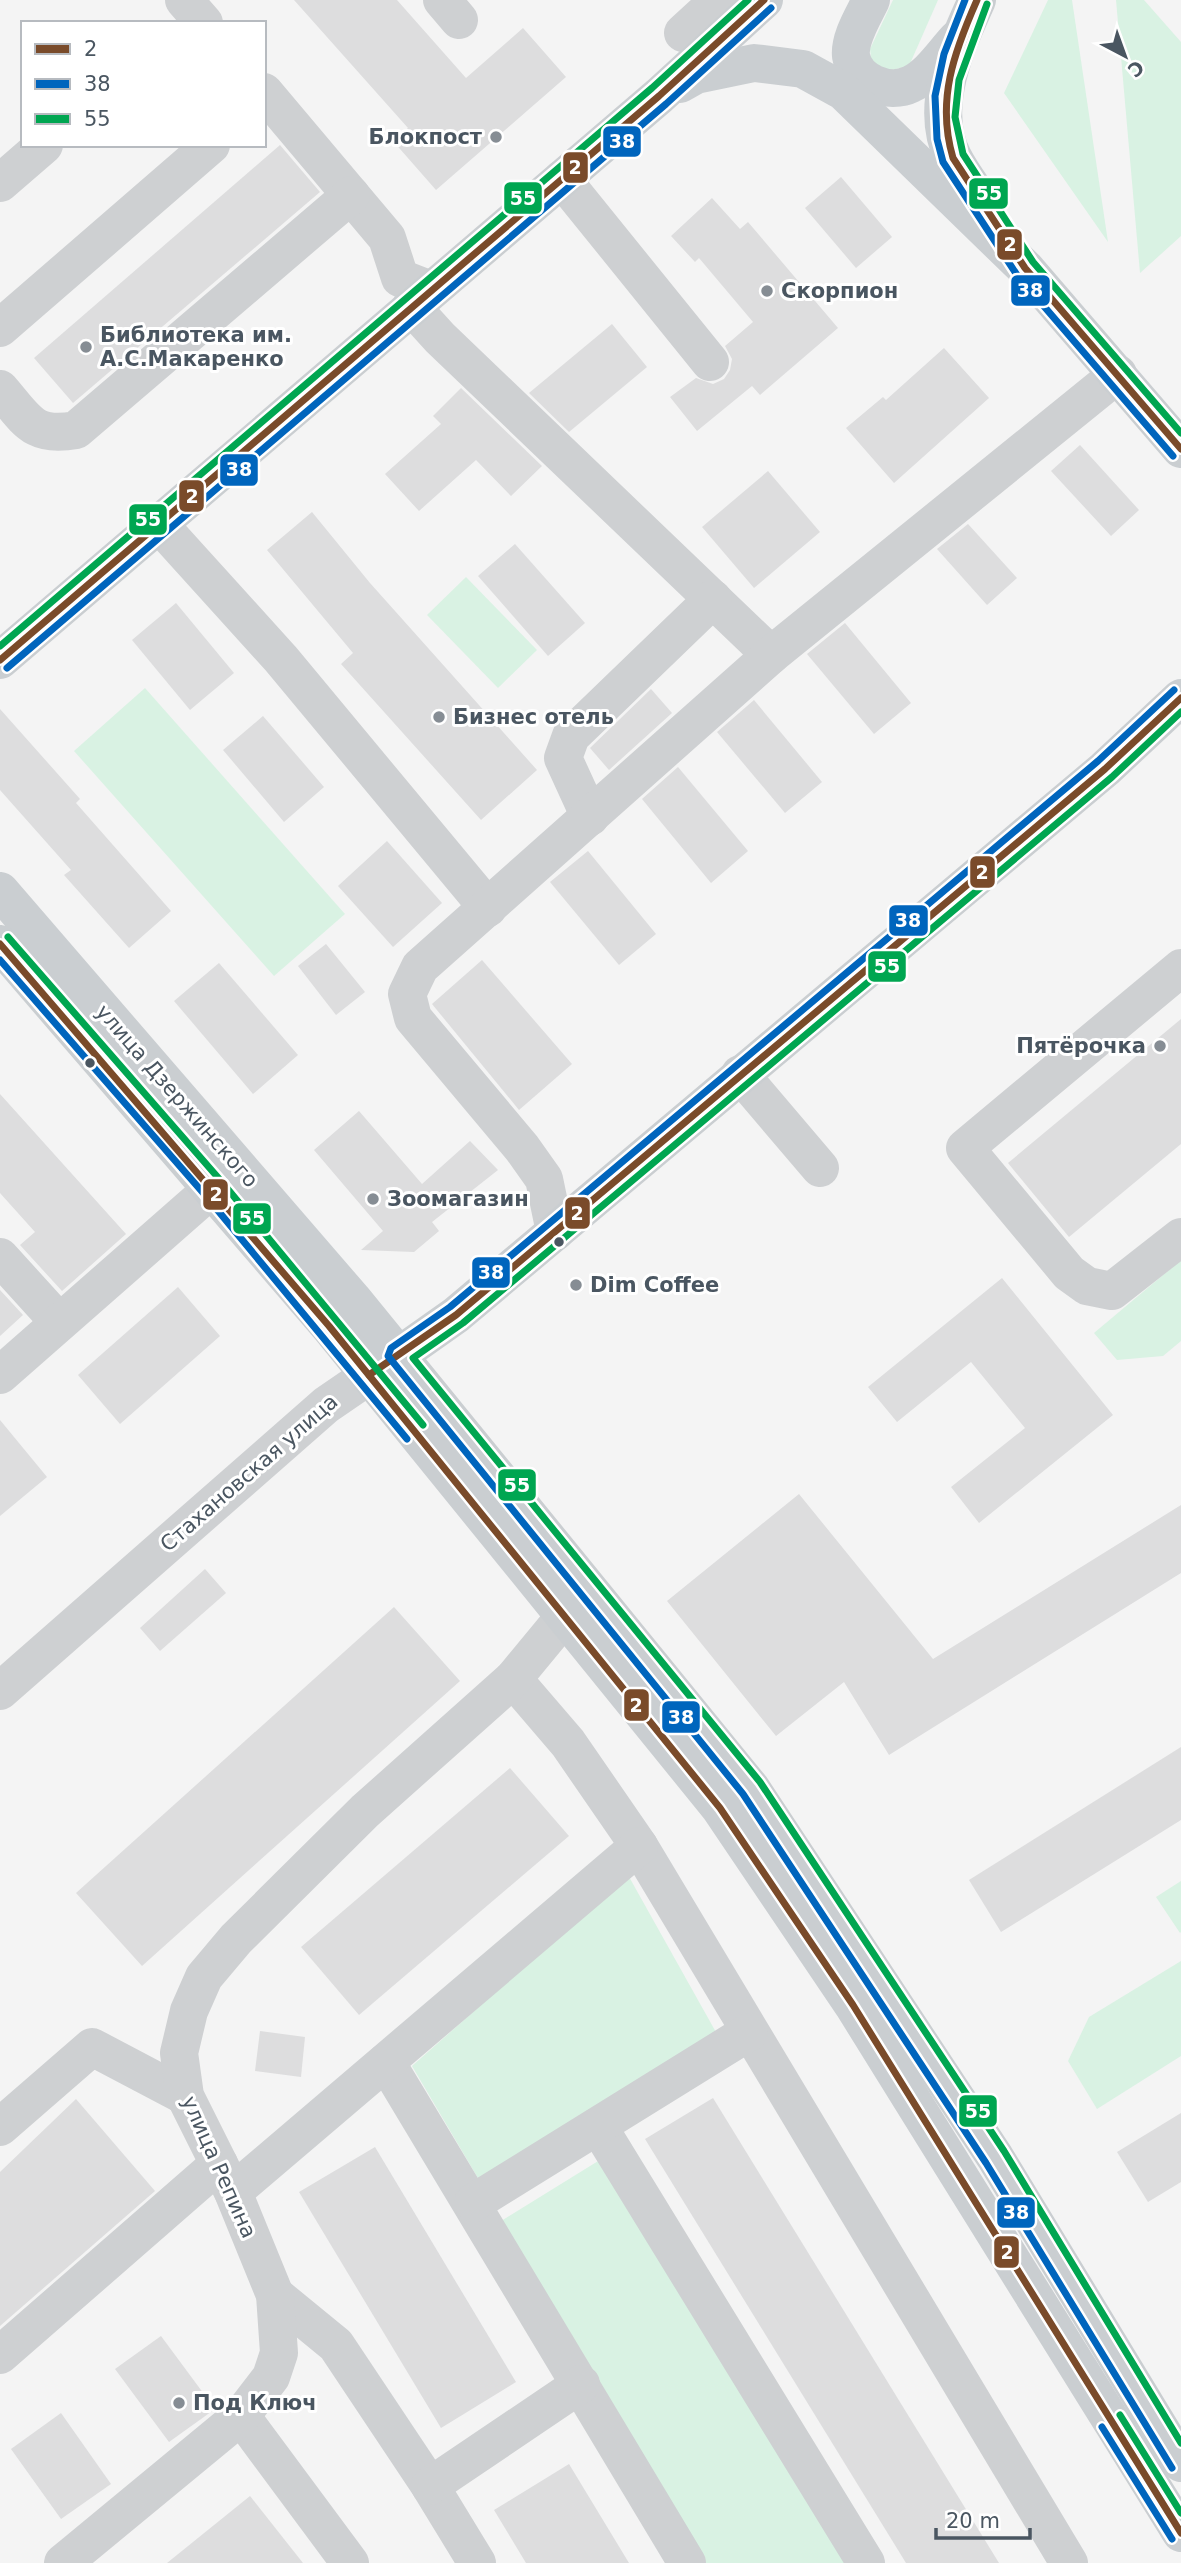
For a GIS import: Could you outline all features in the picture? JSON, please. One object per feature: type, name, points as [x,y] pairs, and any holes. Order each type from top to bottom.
[{"type":"main road","points":[[0,660],[157,522],[659,96],[764,0]]},
{"type":"main road","points":[[871,0],[853,40],[851,56],[856,67],[873,84],[898,89],[918,80],[961,35]]},
{"type":"main road","points":[[977,0],[961,35],[947,82],[943,118],[946,139],[953,158],[1025,268]]},
{"type":"main road","points":[[659,96],[696,75],[754,63],[803,69],[843,91],[1025,268],[1181,449]]},
{"type":"main road","name":"Стахановская улица","points":[[383,1366],[456,1315],[1105,769],[1181,698]]},
{"type":"main road","name":"улица Дзержинского","points":[[0,891],[383,1366],[751,1788],[987,2146],[1181,2463]]},
{"type":"main road","name":"улица Дзержинского","points":[[0,944],[213,1188],[383,1366],[565,1616],[720,1808],[838,1982],[1181,2533]]},
{"type":"street","points":[[184,0],[202,21]]},
{"type":"street","points":[[683,33],[719,0]]},
{"type":"street","points":[[266,96],[387,238],[400,278],[421,298],[440,338],[479,372],[771,655]]},
{"type":"street","points":[[0,183],[42,147]]},
{"type":"street","points":[[0,328],[209,147]]},
{"type":"street","points":[[562,179],[710,362]]},
{"type":"street","points":[[0,389],[32,427],[54,434],[76,430],[351,195]]},
{"type":"street","points":[[555,1232],[544,1179],[522,1148],[413,1018],[407,994],[420,967],[771,655],[1118,374]]},
{"type":"street","points":[[157,522],[281,659],[488,908]]},
{"type":"street","points":[[590,817],[563,758],[570,736],[713,599]]},
{"type":"street","points":[[1181,968],[965,1148],[1069,1273],[1087,1286],[1112,1291],[1181,1237]]},
{"type":"street","points":[[740,1074],[820,1168]]},
{"type":"street","points":[[0,1375],[213,1188]]},
{"type":"street","points":[[0,1257],[59,1322]]},
{"type":"street","name":"Стахановская улица","points":[[0,1691],[326,1405],[383,1366]]},
{"type":"street","name":"улица Репина","points":[[83,2557],[241,2416],[271,2377],[279,2353],[275,2295],[226,2178],[185,2095],[179,2053],[189,2011],[204,1976],[236,1938],[365,1811],[513,1679],[565,1616]]},
{"type":"street","points":[[513,1679],[568,1743],[639,1846],[1069,2563]]},
{"type":"street","points":[[0,2355],[226,2178],[386,2062],[639,1846]]},
{"type":"street","points":[[473,2203],[750,2032]]},
{"type":"street","points":[[0,2127],[92,2047],[185,2095]]},
{"type":"street","points":[[386,2062],[687,2563]]},
{"type":"street","points":[[598,2126],[866,2563]]},
{"type":"street","points":[[275,2295],[335,2345],[430,2486],[477,2563]]},
{"type":"street","points":[[430,2486],[581,2385]]},
{"type":"street","points":[[241,2416],[350,2563]]},
{"type":"green space","points":[[893,0],[938,0],[909,66],[873,74],[870,49]]},
{"type":"green space","points":[[1048,0],[1072,0],[1108,242],[1004,93]]},
{"type":"green space","points":[[1116,0],[1144,0],[1181,42],[1181,236],[1140,273]]},
{"type":"green space","points":[[466,577],[537,650],[498,688],[427,615]]},
{"type":"green space","points":[[145,688],[345,914],[274,976],[74,751]]},
{"type":"green space","points":[[1181,1260],[1181,1341],[1163,1356],[1117,1360],[1094,1333]]},
{"type":"green space","points":[[628,1875],[717,2034],[479,2180],[412,2066]]},
{"type":"green space","points":[[1181,1881],[1181,1932],[1180,1933],[1156,1897]]},
{"type":"green space","points":[[1181,1961],[1181,2056],[1097,2109],[1068,2061],[1089,2017]]},
{"type":"green space","points":[[603,2158],[848,2563],[700,2563],[488,2229]]},
{"type":"building","points":[[294,0],[397,0],[466,78],[523,28],[566,77],[436,190],[393,141],[408,128]]},
{"type":"building","points":[[280,145],[320,192],[73,403],[34,358]]},
{"type":"building","points":[[841,177],[892,237],[856,268],[805,208]]},
{"type":"building","name":"Скорпион","points":[[712,198],[740,229],[748,222],[838,328],[760,395],[752,386],[697,431],[670,397],[696,378],[713,384],[724,379],[730,370],[732,359],[725,346],[753,322],[699,258],[695,262],[671,236]]},
{"type":"building","points":[[612,324],[647,367],[569,432],[529,393]]},
{"type":"building","points":[[944,348],[989,398],[894,483],[846,428],[883,397],[886,400]]},
{"type":"building","points":[[461,388],[542,466],[511,496],[476,460],[419,511],[385,474],[441,424],[433,416]]},
{"type":"building","points":[[1080,445],[1139,510],[1111,536],[1051,471]]},
{"type":"building","points":[[768,471],[820,532],[754,588],[702,527]]},
{"type":"building","name":"Бизнес отель","points":[[312,512],[370,583],[537,770],[481,820],[341,664],[353,653],[267,550]]},
{"type":"building","points":[[968,524],[1017,578],[987,605],[937,549]]},
{"type":"building","points":[[515,544],[585,623],[548,656],[478,576]]},
{"type":"building","points":[[176,603],[234,673],[190,710],[132,640]]},
{"type":"building","points":[[845,623],[911,703],[874,734],[807,654]]},
{"type":"building","points":[[651,689],[672,713],[609,770],[590,748]]},
{"type":"building","points":[[754,700],[822,782],[785,813],[717,732]]},
{"type":"building","points":[[0,709],[80,799],[76,803],[171,911],[129,948],[64,875],[71,870],[0,790]]},
{"type":"building","points":[[263,716],[324,787],[284,822],[223,750]]},
{"type":"building","points":[[678,767],[748,851],[711,883],[642,799]]},
{"type":"building","points":[[387,841],[442,903],[393,947],[338,886]]},
{"type":"building","points":[[588,851],[656,934],[619,965],[550,882]]},
{"type":"building","points":[[326,944],[365,992],[336,1015],[298,966]]},
{"type":"building","points":[[482,960],[572,1064],[519,1110],[432,1004]]},
{"type":"building","points":[[219,963],[298,1055],[253,1094],[174,1001]]},
{"type":"building","points":[[1181,1019],[1181,1144],[1069,1237],[1008,1163]]},
{"type":"building","points":[[0,1094],[126,1234],[62,1291],[20,1245],[35,1232],[0,1193]]},
{"type":"building","points":[[359,1111],[422,1184],[470,1141],[498,1170],[432,1222],[439,1231],[414,1252],[361,1250],[383,1231],[314,1150]]},
{"type":"building","points":[[1002,1278],[1113,1415],[979,1523],[951,1487],[1025,1428],[971,1362],[897,1422],[868,1387]]},
{"type":"building","points":[[178,1287],[220,1336],[120,1424],[78,1375]]},
{"type":"building","points":[[0,1290],[23,1315],[0,1336]]},
{"type":"building","points":[[0,1420],[47,1477],[0,1516]]},
{"type":"building","points":[[799,1494],[933,1659],[1181,1505],[1181,1573],[889,1755],[844,1682],[776,1736],[667,1601]]},
{"type":"building","points":[[205,1569],[226,1593],[160,1651],[140,1628]]},
{"type":"building","points":[[394,1607],[460,1681],[142,1966],[76,1893]]},
{"type":"building","points":[[1181,1747],[1181,1820],[1001,1932],[969,1880]]},
{"type":"building","points":[[510,1768],[569,1836],[359,2015],[301,1947]]},
{"type":"building","points":[[260,2031],[305,2037],[301,2077],[255,2071]]},
{"type":"building","points":[[713,2098],[999,2563],[906,2563],[645,2139]]},
{"type":"building","points":[[76,2099],[155,2191],[0,2326],[0,2172]]},
{"type":"building","points":[[1181,2113],[1181,2182],[1148,2202],[1117,2152]]},
{"type":"building","points":[[375,2147],[516,2382],[441,2428],[299,2192]]},
{"type":"building","points":[[161,2336],[215,2409],[169,2442],[115,2369]]},
{"type":"building","points":[[61,2413],[111,2484],[61,2519],[11,2449]]},
{"type":"building","points":[[569,2464],[629,2563],[526,2563],[494,2510]]},
{"type":"building","points":[[250,2496],[303,2563],[167,2563]]},
{"type":"transit line","name":"55","points":[[0,646],[652,88],[748,0]]},
{"type":"transit line","name":"2","points":[[0,660],[659,96],[764,0]]},
{"type":"transit line","name":"38","points":[[965,0],[944,54],[935,96],[937,139],[943,162],[1017,275],[1173,456]]},
{"type":"transit line","name":"2","points":[[977,0],[961,39],[950,77],[946,117],[953,158],[1025,268],[1181,449]]},
{"type":"transit line","name":"55","points":[[987,4],[959,80],[955,117],[963,154],[1033,262],[1181,433]]},
{"type":"transit line","name":"38","points":[[7,668],[666,104],[771,8]]},
{"type":"transit line","name":"38","points":[[1172,2468],[986,2163],[743,1794],[388,1356],[391,1348],[450,1307],[1098,761],[1174,690]]},
{"type":"transit line","name":"2","points":[[369,1375],[456,1315],[1105,769],[1181,698]]},
{"type":"transit line","name":"55","points":[[1181,712],[1112,777],[463,1323],[413,1358],[760,1782],[1004,2151],[1181,2443]]},
{"type":"transit line","name":"55","points":[[8,937],[221,1181],[423,1425]]},
{"type":"transit line","name":"2","points":[[0,944],[329,1326],[720,1808],[853,2005],[1181,2533]]},
{"type":"transit line","name":"38","points":[[0,960],[205,1195],[407,1439]]},
{"type":"transit line","name":"55","points":[[1120,2415],[1181,2513]]},
{"type":"transit line","name":"38","points":[[1102,2427],[1172,2539]]},
{"type":"place","name":"Блокпост","points":[[496,137]]},
{"type":"place","name":"Скорпион","points":[[767,291]]},
{"type":"place","name":"Библиотека им. А.С.Макаренко","points":[[86,347]]},
{"type":"place","name":"Бизнес отель","points":[[439,717]]},
{"type":"place","name":"Пятёрочка","points":[[1160,1046]]},
{"type":"place","name":"Зоомагазин","points":[[373,1199]]},
{"type":"place","name":"Dim Coffee","points":[[576,1285]]},
{"type":"place","name":"Под Ключ","points":[[179,2403]]}]
